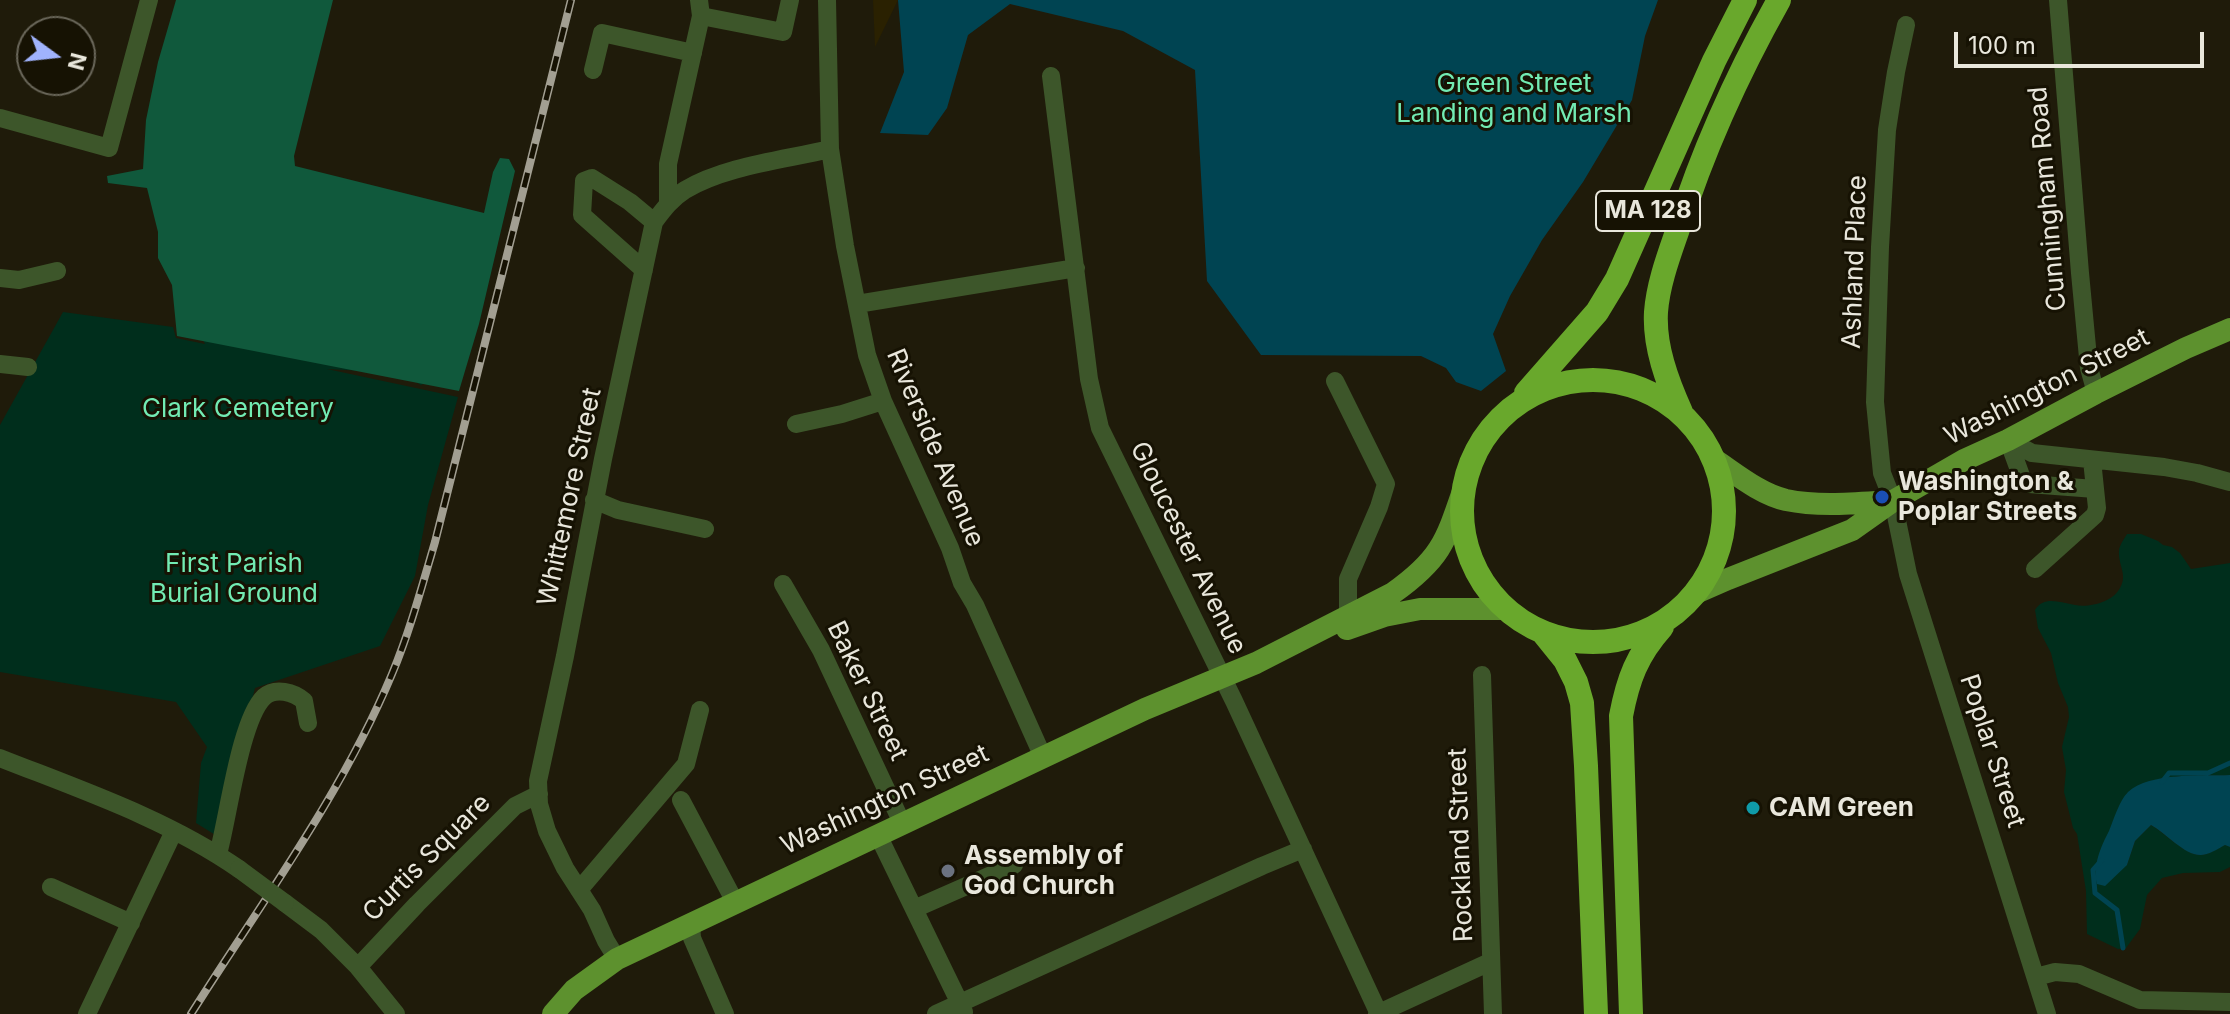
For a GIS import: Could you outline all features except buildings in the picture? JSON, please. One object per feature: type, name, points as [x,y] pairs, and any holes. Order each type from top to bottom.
[{"type":"highway","name":"MA 128","points":[[1596,1014],[1582,703],[1565,660],[1544,634],[1505,609],[1487,589],[1474,567],[1462,520],[1464,488],[1470,464],[1483,439],[1597,312],[1617,279],[1714,61],[1745,0]]},
{"type":"highway","name":"MA 128","points":[[1631,1014],[1621,716],[1624,694],[1635,664],[1646,646],[1696,593],[1715,561],[1725,514],[1723,487],[1715,460],[1701,436],[1682,414],[1670,388],[1658,344],[1658,297],[1702,160],[1726,103],[1779,0]]},
{"type":"highway","points":[[1518,402],[1559,384],[1604,380],[1641,388],[1682,414]]},
{"type":"highway","points":[[1544,634],[1582,643],[1614,642],[1641,634],[1669,619]]},
{"type":"main road","name":"Washington Street","points":[[1696,593],[1852,530],[1893,501],[1964,460],[2230,329]]},
{"type":"main road","name":"Washington Street","points":[[1715,460],[1783,499],[1819,504],[1893,501]]},
{"type":"main road","name":"Washington Street","points":[[553,1014],[574,990],[617,959],[1145,709],[1256,663],[1393,593],[1429,562],[1447,537],[1464,488]]},
{"type":"main road","name":"Washington Street","points":[[1256,663],[1384,616],[1420,609],[1505,609]]},
{"type":"street","points":[[0,118],[109,148],[149,0]]},
{"type":"street","points":[[668,204],[668,164],[700,8],[783,32],[790,0]]},
{"type":"street","name":"Riverside Avenue","points":[[827,0],[830,149],[867,355],[883,401],[950,548],[962,583],[1044,756]]},
{"type":"street","name":"Cunningham Road","points":[[2058,0],[2089,368],[2096,393]]},
{"type":"street","name":"Ashland Place","points":[[1893,501],[1882,473],[1875,402],[1887,130],[1906,25]]},
{"type":"street","points":[[593,70],[602,33],[693,53]]},
{"type":"street","name":"Gloucester Avenue","points":[[1051,76],[1092,399],[1100,428],[1222,678],[1378,1014]]},
{"type":"street","name":"Whittemore Street","points":[[617,959],[547,831],[539,804],[540,768],[654,222],[684,190],[727,173],[830,149]]},
{"type":"street","points":[[644,270],[582,215],[584,181],[592,178],[630,202],[654,222]]},
{"type":"street","points":[[857,304],[1076,268]]},
{"type":"street","points":[[0,278],[19,280],[57,271]]},
{"type":"street","points":[[0,364],[28,367]]},
{"type":"street","points":[[1335,381],[1386,484],[1348,579],[1348,616]]},
{"type":"street","points":[[796,424],[883,401]]},
{"type":"street","points":[[2008,440],[2032,453],[2164,467],[2230,482]]},
{"type":"street","points":[[2008,440],[2023,481],[2095,489]]},
{"type":"street","points":[[2035,569],[2095,515],[2092,460]]},
{"type":"street","points":[[594,500],[618,510],[705,529]]},
{"type":"street","name":"Poplar Street","points":[[1893,501],[1908,574],[2047,1014]]},
{"type":"street","name":"Baker Street","points":[[783,584],[821,650],[902,823]]},
{"type":"street","name":"Rockland Street","points":[[1482,675],[1493,1014]]},
{"type":"street","points":[[218,854],[233,784],[251,721],[260,702],[270,693],[294,694],[304,701],[308,723]]},
{"type":"street","points":[[579,890],[686,764],[700,710]]},
{"type":"street","points":[[0,758],[174,831],[218,854],[321,930],[358,967],[396,1014]]},
{"type":"street","name":"Curtis Square","points":[[358,967],[515,806],[539,794]]},
{"type":"street","points":[[681,800],[735,902]]},
{"type":"street","points":[[87,1014],[174,831]]},
{"type":"street","points":[[878,835],[963,1009]]},
{"type":"street","points":[[936,1014],[963,1009],[1303,849]]},
{"type":"street","points":[[914,909],[1014,865]]},
{"type":"street","points":[[51,887],[131,923]]},
{"type":"street","points":[[691,923],[692,938],[725,1014]]},
{"type":"street","points":[[1378,1014],[1490,962]]},
{"type":"street","points":[[2036,977],[2055,972],[2079,974],[2140,1000],[2230,1002]]},
{"type":"green space","points":[[176,0],[333,0],[294,156],[295,166],[484,213],[493,172],[500,158],[509,159],[515,171],[479,324],[459,391],[177,336],[172,285],[158,258],[158,232],[147,188],[108,183],[107,176],[143,169],[146,120],[158,62]]},
{"type":"green space","points":[[63,312],[173,327],[176,338],[205,344],[192,316],[437,377],[421,385],[402,373],[327,369],[458,397],[428,505],[415,576],[380,646],[255,688],[217,836],[196,823],[201,763],[207,747],[176,702],[0,672],[0,425]]},
{"type":"green space","points":[[2127,534],[2141,534],[2172,547],[2191,569],[2230,563],[2230,775],[2162,779],[2126,794],[2127,865],[2135,841],[2151,825],[2195,854],[2207,854],[2225,845],[2230,847],[2230,867],[2220,872],[2183,873],[2162,878],[2147,895],[2140,929],[2126,948],[2118,949],[2087,934],[2086,891],[2077,834],[2064,792],[2066,770],[2062,747],[2069,717],[2068,707],[2051,653],[2038,628],[2035,610],[2048,601],[2087,606],[2100,603],[2117,593],[2123,574],[2119,551]]},
{"type":"sand","points":[[873,0],[898,0],[875,47]]},
{"type":"water","points":[[898,0],[1658,0],[1645,36],[1632,100],[1583,182],[1542,240],[1510,296],[1493,334],[1506,371],[1481,391],[1456,382],[1446,368],[1421,356],[1261,355],[1207,281],[1195,70],[1123,31],[1010,4],[968,35],[947,108],[928,135],[880,133],[904,72]]},
{"type":"water","points":[[2230,775],[2230,847],[2225,845],[2207,854],[2195,854],[2151,825],[2135,841],[2127,865],[2105,886],[2097,884],[2096,864],[2100,850],[2119,805],[2128,792],[2149,781],[2163,778]]},
{"type":"waterway","points":[[2162,782],[2169,773],[2208,773],[2230,763]]},
{"type":"waterway","points":[[2102,860],[2093,870],[2095,893],[2117,910],[2123,948]]},
{"type":"railway","points":[[191,1014],[324,806],[372,719],[398,658],[435,542],[571,0]]},
{"type":"place","name":"Washington & Poplar Streets","points":[[1882,497]]},
{"type":"place","name":"CAM Green","points":[[1753,808]]},
{"type":"place","name":"Assembly of God Church","points":[[948,871]]},
{"type":"park label","name":"Green Street Landing and Marsh","points":[[1514,99]]},
{"type":"park label","name":"Clark Cemetery","points":[[238,409]]},
{"type":"park label","name":"First Parish Burial Ground","points":[[234,579]]}]
